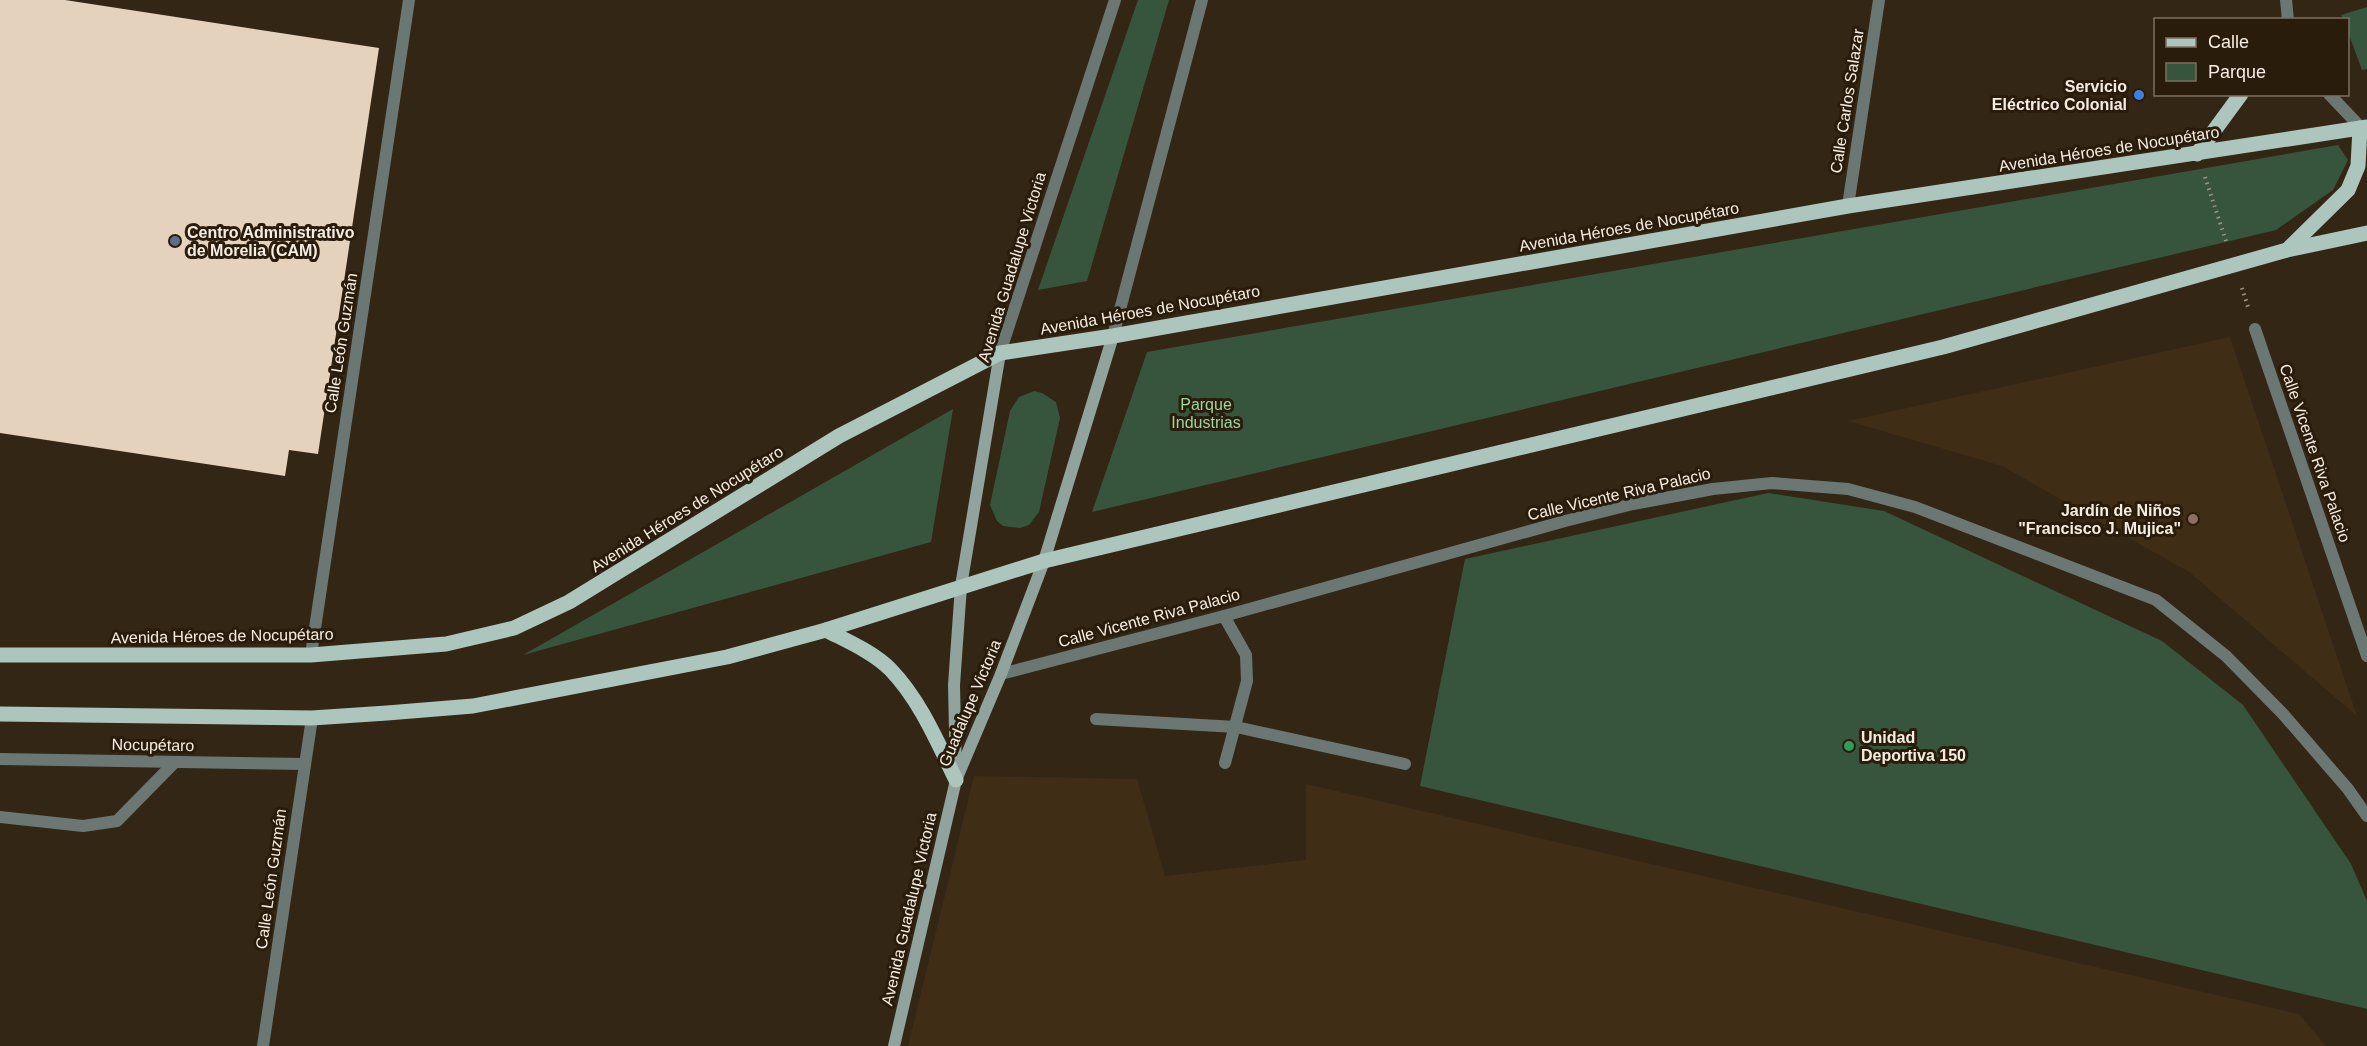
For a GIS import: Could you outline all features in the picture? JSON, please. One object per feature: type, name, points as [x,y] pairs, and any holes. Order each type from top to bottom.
[{"type":"main road","points":[[2197,153],[2240,96]]},
{"type":"main road","name":"Avenida Héroes de Nocupétaro","points":[[0,656],[311,655],[446,644],[514,628],[569,602],[839,436],[1000,353],[1113,336],[1848,206],[2365,130]]},
{"type":"main road","points":[[2287,250],[2348,190],[2358,166],[2365,130]]},
{"type":"main road","points":[[0,714],[312,718],[473,706],[727,657],[826,630],[1044,561],[1943,347],[2287,250],[2367,233]]},
{"type":"main road","points":[[1044,561],[1113,336]]},
{"type":"main road","name":"Avenida Guadalupe Victoria","points":[[961,586],[1000,353]]},
{"type":"main road","name":"Guadalupe Victoria","points":[[956,780],[1001,674],[1044,561]]},
{"type":"main road","name":"Guadalupe Victoria","points":[[956,780],[954,685],[961,586]]},
{"type":"main road","points":[[826,630],[858,647],[889,668],[924,713],[956,780]]},
{"type":"main road","name":"Avenida Guadalupe Victoria","points":[[894,1046],[956,780]]},
{"type":"street","name":"Calle León Guzmán","points":[[311,655],[409,0]]},
{"type":"street","name":"Avenida Guadalupe Victoria","points":[[1000,353],[1115,0]]},
{"type":"street","points":[[1113,336],[1202,0]]},
{"type":"street","name":"Calle Carlos Salazar","points":[[1848,206],[1879,0]]},
{"type":"street","points":[[2286,0],[2288,18]]},
{"type":"street","points":[[2332,96],[2365,130]]},
{"type":"street","name":"Calle Vicente Riva Palacio","points":[[2255,329],[2367,656]]},
{"type":"street","name":"Calle Vicente Riva Palacio","points":[[1001,674],[1224,616],[1633,504],[1713,489],[1772,483],[1848,489],[1915,507],[2156,600],[2226,656],[2283,714],[2348,789],[2367,816]]},
{"type":"street","points":[[1224,616],[1246,655],[1247,681],[1225,763]]},
{"type":"street","name":"Calle León Guzmán","points":[[263,1046],[312,718]]},
{"type":"street","points":[[1096,719],[1236,727],[1405,764]]},
{"type":"street","name":"Nocupétaro","points":[[0,759],[305,764]]},
{"type":"street","points":[[0,817],[83,826],[117,821],[175,762]]},
{"type":"shaded area","name":"Jardín de Niños \"Francisco J. Mujica\"","points":[[2230,337],[2357,716],[2189,572],[2002,466],[1848,421]]},
{"type":"shaded area","points":[[974,776],[1137,779],[1165,876],[1306,860],[1306,784],[2299,1014],[2326,1046],[908,1046]]},
{"type":"green space","points":[[1138,0],[1169,0],[1087,281],[1038,290]]},
{"type":"green space","points":[[2367,7],[2367,69],[2362,70],[2349,35],[2349,18],[2342,18],[2341,15]]},
{"type":"green space","name":"Parque Industrias","points":[[2338,145],[2348,160],[2333,190],[2276,230],[1092,512],[1147,352]]},
{"type":"green space","points":[[1034,391],[1056,402],[1060,418],[1039,512],[1029,525],[1020,528],[1003,526],[997,521],[990,505],[1010,411],[1019,397]]},
{"type":"green space","points":[[953,409],[931,542],[523,655]]},
{"type":"green space","name":"Unidad Deportiva 150","points":[[1768,493],[1884,511],[2162,641],[2243,705],[2351,864],[2367,901],[2367,1009],[1420,786],[1465,559]]},
{"type":"building","name":"Centro Administrativo de Morelia (CAM)","points":[[0,0],[65,0],[379,48],[318,454],[289,450],[285,476],[0,433]]},
{"type":"place","name":"Servicio Eléctrico Colonial","points":[[2139,95]]},
{"type":"place","name":"Centro Administrativo de Morelia (CAM)","points":[[175,241]]},
{"type":"place","name":"Jardín de Niños \"Francisco J. Mujica\"","points":[[2193,519]]},
{"type":"place","name":"Unidad Deportiva 150","points":[[1849,746]]}]
